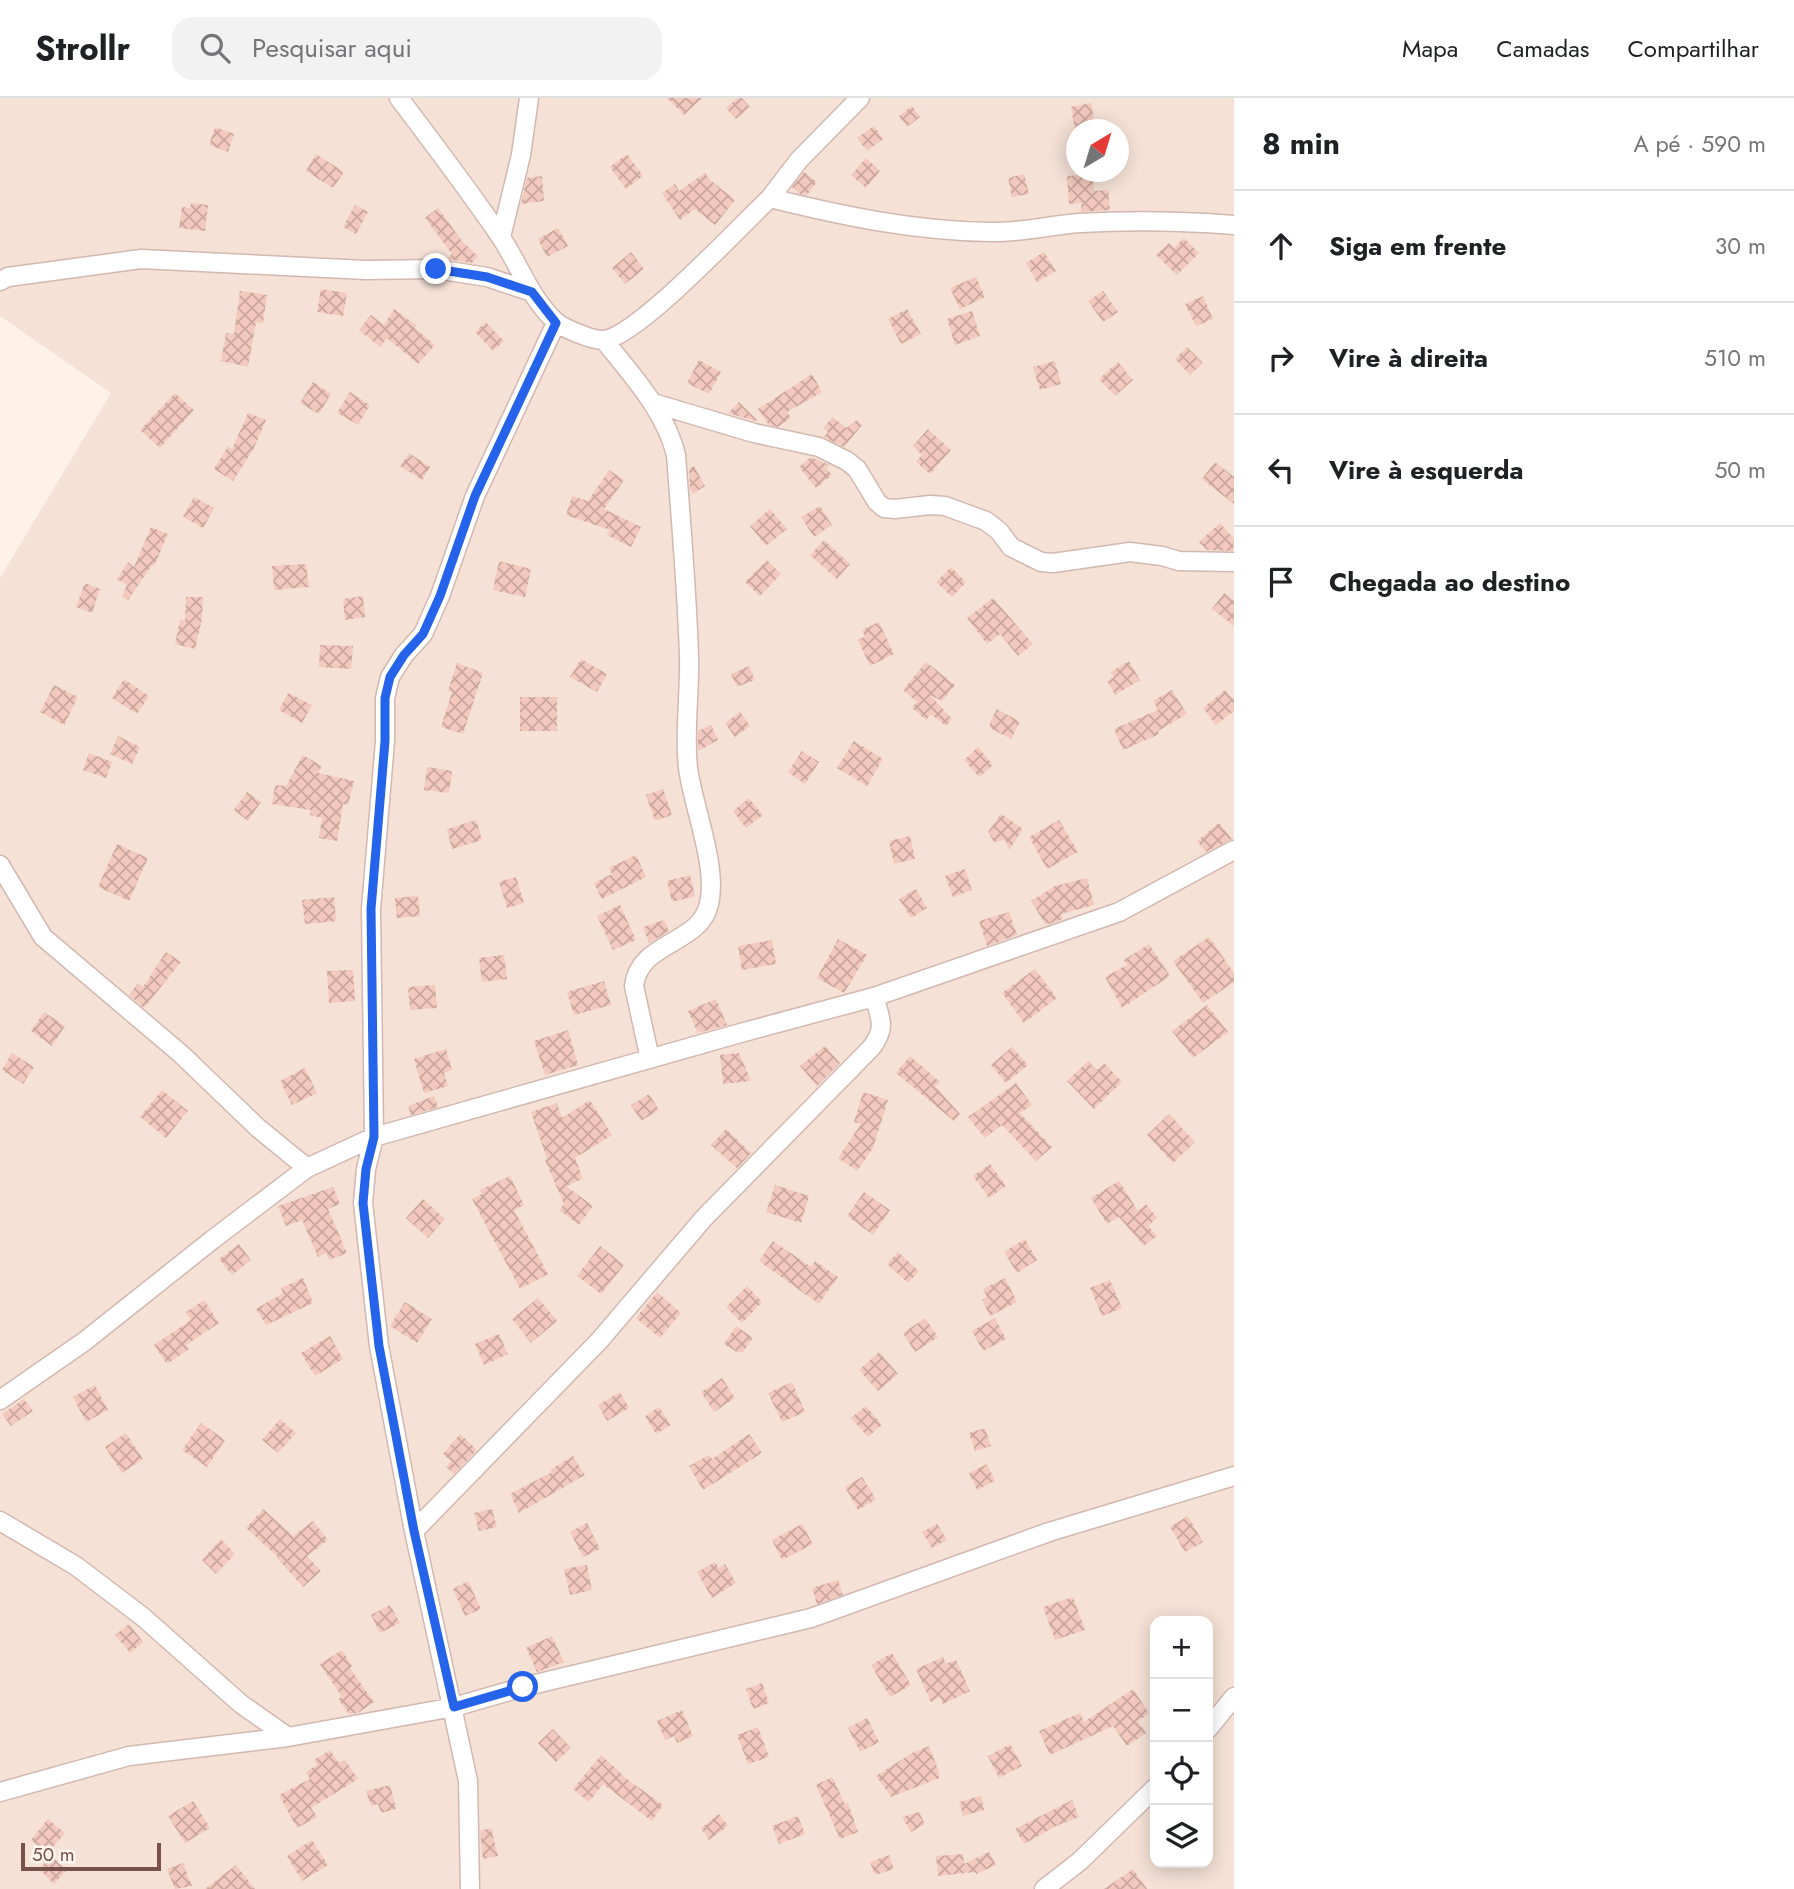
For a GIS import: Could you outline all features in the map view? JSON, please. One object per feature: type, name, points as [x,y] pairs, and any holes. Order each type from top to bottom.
[{"type":"street","points":[[399,98],[501,237],[532,292],[556,323],[582,335],[604,340],[629,328],[668,297],[770,198],[799,160],[860,98]]},
{"type":"street","points":[[501,237],[521,155],[529,98]]},
{"type":"street","points":[[770,198],[842,215],[939,230],[994,233],[1079,223],[1160,220],[1234,225]]},
{"type":"street","points":[[0,281],[8,277],[141,259],[366,270],[436,269],[487,277],[532,292]]},
{"type":"street","points":[[470,1889],[468,1781],[414,1531],[379,1346],[363,1203],[366,1169],[374,1137],[371,909],[385,741],[385,698],[390,677],[404,655],[423,634],[440,596],[475,496],[556,323]]},
{"type":"street","points":[[604,340],[653,403],[671,435],[676,455],[689,658],[688,767],[709,868],[711,892],[709,906],[696,927],[651,954],[635,978],[634,986],[650,1059]]},
{"type":"street","points":[[653,403],[754,433],[826,450],[857,469],[865,479],[870,493],[884,508],[945,506],[986,521],[999,531],[1011,547],[1041,562],[1054,563],[1130,552],[1179,561],[1234,562]]},
{"type":"street","points":[[0,1400],[85,1341],[307,1168],[374,1137],[874,998],[1119,912],[1234,850]]},
{"type":"street","points":[[0,865],[43,937],[181,1054],[258,1128],[307,1168]]},
{"type":"street","points":[[414,1531],[599,1341],[704,1218],[872,1047],[880,1037],[882,1028],[874,998]]},
{"type":"street","points":[[0,1791],[129,1756],[288,1737],[454,1707],[523,1687],[811,1618],[1049,1532],[1234,1476]]},
{"type":"street","points":[[0,1521],[76,1566],[142,1617],[241,1704],[288,1737]]},
{"type":"street","points":[[1213,1723],[1234,1697]]},
{"type":"street","points":[[1044,1889],[1080,1861],[1150,1793]]},
{"type":"shaded area","points":[[0,98],[1234,98],[1234,1889],[0,1889],[0,578],[111,393],[0,316]]},
{"type":"building","points":[[667,98],[702,98],[684,115]]},
{"type":"building","points":[[738,98],[742,98],[750,107],[736,119],[726,108]]},
{"type":"building","points":[[1091,103],[1094,119],[1073,119],[1071,107]]},
{"type":"building","points":[[912,106],[920,117],[907,127],[899,116]]},
{"type":"building","points":[[874,126],[883,139],[867,151],[857,138]]},
{"type":"building","points":[[215,127],[234,134],[228,152],[209,145]]},
{"type":"building","points":[[316,154],[344,172],[333,188],[306,171]]},
{"type":"building","points":[[627,154],[643,176],[626,189],[610,167]]},
{"type":"building","points":[[866,158],[880,171],[866,188],[851,175]]},
{"type":"building","points":[[804,172],[817,182],[807,195],[800,194],[792,187]]},
{"type":"building","points":[[705,173],[735,200],[715,225],[695,209],[680,220],[662,193],[675,184],[679,191]]},
{"type":"building","points":[[1024,174],[1029,194],[1012,197],[1008,178]]},
{"type":"building","points":[[542,176],[544,201],[521,204],[527,178]]},
{"type":"building","points":[[1067,182],[1093,182],[1094,191],[1108,190],[1110,210],[1081,212],[1081,203],[1069,204]]},
{"type":"building","points":[[191,203],[208,205],[205,231],[179,228],[182,207],[190,208]]},
{"type":"building","points":[[355,205],[368,212],[356,234],[343,227]]},
{"type":"building","points":[[438,208],[462,241],[478,256],[472,263],[447,259],[452,254],[425,218]]},
{"type":"building","points":[[558,228],[568,246],[547,257],[538,239]]},
{"type":"building","points":[[1184,238],[1199,253],[1177,275],[1156,255],[1169,243],[1174,248]]},
{"type":"building","points":[[631,252],[644,269],[625,284],[612,268]]},
{"type":"building","points":[[1044,252],[1056,271],[1037,282],[1026,263]]},
{"type":"building","points":[[976,277],[985,297],[960,309],[950,288]]},
{"type":"building","points":[[321,289],[347,293],[343,316],[317,312]]},
{"type":"building","points":[[240,291],[267,295],[263,323],[256,322],[248,367],[221,361],[226,333],[234,334]]},
{"type":"building","points":[[1103,291],[1118,312],[1103,322],[1088,301]]},
{"type":"building","points":[[1203,296],[1213,319],[1196,326],[1185,304]]},
{"type":"building","points":[[394,309],[416,325],[414,327],[435,345],[418,364],[387,338],[380,347],[359,330],[371,315],[384,325]]},
{"type":"building","points":[[907,309],[921,334],[901,344],[888,319]]},
{"type":"building","points":[[972,311],[980,336],[955,345],[947,319]]},
{"type":"building","points":[[486,322],[504,341],[493,351],[475,332]]},
{"type":"building","points":[[1187,347],[1203,363],[1190,375],[1175,359]]},
{"type":"building","points":[[699,360],[721,372],[709,394],[687,383]]},
{"type":"building","points":[[1055,361],[1061,384],[1040,390],[1033,367]]},
{"type":"building","points":[[1118,362],[1133,380],[1115,396],[1099,379]]},
{"type":"building","points":[[812,374],[822,392],[787,412],[791,418],[778,427],[769,425],[758,409]]},
{"type":"building","points":[[313,382],[331,394],[319,414],[300,403]]},
{"type":"building","points":[[350,392],[370,405],[358,425],[337,413]]},
{"type":"building","points":[[175,393],[194,410],[160,448],[140,430]]},
{"type":"building","points":[[739,402],[757,420],[728,413]]},
{"type":"building","points":[[248,413],[266,420],[253,450],[233,481],[214,469],[228,446],[232,449]]},
{"type":"building","points":[[833,417],[846,428],[857,420],[862,425],[844,447],[824,437],[828,432],[823,428]]},
{"type":"building","points":[[928,429],[951,450],[930,474],[916,462],[922,455],[913,446]]},
{"type":"building","points":[[409,453],[430,467],[422,480],[400,466]]},
{"type":"building","points":[[811,457],[829,465],[826,468],[832,475],[816,488],[799,467]]},
{"type":"building","points":[[1215,462],[1234,477],[1234,504],[1202,479]]},
{"type":"building","points":[[694,466],[705,486],[693,494],[690,489],[689,469]]},
{"type":"building","points":[[609,470],[624,480],[604,509],[641,527],[631,547],[607,535],[610,530],[566,515],[572,496],[588,501]]},
{"type":"building","points":[[194,497],[214,508],[203,528],[183,517]]},
{"type":"building","points":[[820,506],[832,525],[814,537],[801,517]]},
{"type":"building","points":[[770,509],[787,529],[766,546],[750,526]]},
{"type":"building","points":[[1220,523],[1234,539],[1233,551],[1207,550],[1199,542]]},
{"type":"building","points":[[151,527],[168,534],[154,566],[152,565],[128,600],[122,597],[127,585],[117,579],[128,562],[134,567]]},
{"type":"building","points":[[824,540],[850,564],[837,579],[810,555]]},
{"type":"building","points":[[767,560],[781,574],[760,596],[745,582]]},
{"type":"building","points":[[499,561],[531,569],[525,597],[493,590]]},
{"type":"building","points":[[306,564],[309,587],[274,590],[272,566]]},
{"type":"building","points":[[951,567],[966,582],[952,597],[936,582]]},
{"type":"building","points":[[85,583],[100,589],[92,613],[76,607]]},
{"type":"building","points":[[1224,593],[1234,601],[1234,626],[1212,609]]},
{"type":"building","points":[[363,596],[365,617],[345,620],[343,599]]},
{"type":"building","points":[[186,597],[203,597],[202,619],[195,649],[175,644],[180,620],[185,621]]},
{"type":"building","points":[[993,598],[1033,644],[1018,656],[1000,634],[987,644],[967,618]]},
{"type":"building","points":[[879,622],[894,654],[870,666],[858,640],[865,636],[862,630]]},
{"type":"building","points":[[320,645],[353,646],[351,669],[319,667]]},
{"type":"building","points":[[581,659],[607,674],[597,692],[570,677]]},
{"type":"building","points":[[1129,661],[1140,680],[1115,695],[1107,681],[1114,677],[1111,672]]},
{"type":"building","points":[[926,662],[955,685],[942,701],[930,695],[952,719],[946,726],[931,714],[926,720],[912,708],[917,702],[903,690]]},
{"type":"building","points":[[457,663],[483,673],[463,734],[441,727],[452,692],[448,691]]},
{"type":"building","points":[[749,666],[755,680],[737,687],[731,674]]},
{"type":"building","points":[[124,679],[149,696],[137,714],[112,698]]},
{"type":"building","points":[[54,685],[78,697],[64,725],[40,712]]},
{"type":"building","points":[[1172,690],[1187,714],[1158,731],[1159,734],[1123,750],[1114,729],[1158,710],[1153,701]]},
{"type":"building","points":[[1225,690],[1234,700],[1234,711],[1216,725],[1203,708]]},
{"type":"building","points":[[288,693],[312,705],[302,723],[279,710]]},
{"type":"building","points":[[520,697],[557,697],[557,731],[520,731]]},
{"type":"building","points":[[997,709],[1020,722],[1011,739],[990,728]]},
{"type":"building","points":[[740,712],[750,726],[735,737],[725,723]]},
{"type":"building","points":[[711,725],[718,740],[698,751],[698,731]]},
{"type":"building","points":[[118,736],[140,747],[132,764],[110,754]]},
{"type":"building","points":[[854,741],[883,759],[867,786],[837,768]]},
{"type":"building","points":[[978,747],[993,765],[979,777],[964,760]]},
{"type":"building","points":[[802,751],[819,762],[805,784],[788,772]]},
{"type":"building","points":[[89,753],[112,762],[106,778],[83,770]]},
{"type":"building","points":[[303,755],[322,766],[318,773],[354,781],[348,805],[343,804],[337,841],[319,838],[322,818],[310,815],[311,810],[272,804],[275,785],[286,786]]},
{"type":"building","points":[[427,767],[452,771],[449,793],[424,790]]},
{"type":"building","points":[[663,789],[672,815],[655,821],[646,795]]},
{"type":"building","points":[[247,792],[261,802],[248,821],[234,810]]},
{"type":"building","points":[[749,798],[763,815],[746,828],[733,811]]},
{"type":"building","points":[[1001,814],[1023,829],[1009,850],[1005,840],[994,842],[988,832]]},
{"type":"building","points":[[476,820],[482,840],[452,849],[447,829]]},
{"type":"building","points":[[1059,820],[1078,852],[1047,869],[1029,837]]},
{"type":"building","points":[[1219,823],[1232,839],[1206,852],[1197,841]]},
{"type":"building","points":[[910,836],[915,859],[894,864],[889,841]]},
{"type":"building","points":[[117,844],[148,858],[129,901],[98,887]]},
{"type":"building","points":[[636,855],[646,877],[602,899],[594,883],[612,874],[609,868]]},
{"type":"building","points":[[965,869],[972,890],[953,897],[945,876]]},
{"type":"building","points":[[690,875],[695,896],[672,902],[667,881]]},
{"type":"building","points":[[516,877],[524,903],[507,908],[499,882]]},
{"type":"building","points":[[1087,878],[1094,905],[1061,914],[1063,919],[1046,925],[1031,901],[1055,886]]},
{"type":"building","points":[[916,889],[927,908],[911,918],[899,899]]},
{"type":"building","points":[[418,896],[420,916],[397,918],[395,898]]},
{"type":"building","points":[[334,897],[336,921],[305,924],[302,900]]},
{"type":"building","points":[[620,905],[636,940],[613,950],[597,916]]},
{"type":"building","points":[[1009,912],[1017,935],[987,946],[979,921]]},
{"type":"building","points":[[664,920],[669,931],[649,943],[643,927]]},
{"type":"building","points":[[1209,937],[1234,973],[1234,982],[1203,1003],[1173,961]]},
{"type":"building","points":[[838,939],[867,955],[844,993],[817,978]]},
{"type":"building","points":[[772,940],[776,964],[742,970],[738,946]]},
{"type":"building","points":[[1149,944],[1170,976],[1122,1008],[1105,977],[1127,965],[1124,960]]},
{"type":"building","points":[[166,952],[181,962],[144,1008],[129,995],[138,983],[143,987]]},
{"type":"building","points":[[504,955],[507,979],[482,982],[479,958]]},
{"type":"building","points":[[1035,969],[1057,998],[1024,1023],[1002,993]]},
{"type":"building","points":[[353,970],[355,1001],[329,1003],[327,971]]},
{"type":"building","points":[[604,981],[611,1005],[574,1015],[567,992]]},
{"type":"building","points":[[435,985],[437,1008],[410,1010],[408,987]]},
{"type":"building","points":[[716,999],[727,1025],[698,1033],[688,1011]]},
{"type":"building","points":[[1207,1005],[1228,1032],[1193,1058],[1172,1031]]},
{"type":"building","points":[[44,1012],[65,1026],[52,1046],[31,1031]]},
{"type":"building","points":[[568,1030],[578,1065],[545,1075],[534,1041]]},
{"type":"building","points":[[825,1046],[840,1063],[817,1086],[800,1066]]},
{"type":"building","points":[[1012,1047],[1028,1065],[1006,1083],[991,1065]]},
{"type":"building","points":[[446,1049],[452,1070],[444,1073],[448,1086],[424,1093],[414,1059]]},
{"type":"building","points":[[12,1053],[34,1067],[23,1084],[2,1070]]},
{"type":"building","points":[[739,1053],[751,1081],[723,1084],[720,1055]]},
{"type":"building","points":[[910,1056],[940,1082],[935,1086],[960,1114],[954,1121],[896,1073]]},
{"type":"building","points":[[1088,1061],[1097,1070],[1104,1063],[1122,1082],[1094,1109],[1067,1081]]},
{"type":"building","points":[[305,1068],[317,1093],[292,1105],[280,1081]]},
{"type":"building","points":[[1016,1083],[1032,1105],[1020,1113],[1052,1147],[1036,1161],[1002,1125],[985,1138],[968,1117]]},
{"type":"building","points":[[162,1090],[188,1111],[166,1138],[140,1117]]},
{"type":"building","points":[[863,1092],[888,1100],[873,1148],[857,1171],[838,1158],[861,1124],[854,1122]]},
{"type":"building","points":[[649,1094],[659,1110],[641,1121],[631,1105]]},
{"type":"building","points":[[434,1096],[438,1107],[411,1115],[408,1106]]},
{"type":"building","points":[[590,1100],[612,1135],[575,1158],[583,1179],[566,1186],[593,1206],[579,1225],[559,1210],[564,1204],[545,1160],[547,1159],[531,1112],[557,1103],[562,1118]]},
{"type":"building","points":[[1169,1114],[1195,1142],[1173,1163],[1147,1135]]},
{"type":"building","points":[[726,1129],[751,1153],[737,1168],[711,1145]]},
{"type":"building","points":[[990,1164],[1006,1186],[989,1198],[973,1176]]},
{"type":"building","points":[[510,1176],[524,1205],[514,1210],[548,1274],[520,1289],[472,1199],[482,1194],[480,1190]]},
{"type":"building","points":[[1119,1181],[1138,1211],[1146,1204],[1157,1218],[1148,1226],[1157,1236],[1144,1246],[1119,1217],[1107,1224],[1091,1198]]},
{"type":"building","points":[[775,1185],[809,1196],[801,1223],[766,1212]]},
{"type":"building","points":[[333,1187],[340,1204],[328,1209],[347,1253],[329,1260],[327,1253],[318,1257],[302,1220],[286,1226],[278,1206]]},
{"type":"building","points":[[864,1192],[890,1210],[873,1235],[847,1216]]},
{"type":"building","points":[[423,1199],[445,1219],[428,1238],[406,1218]]},
{"type":"building","points":[[1025,1239],[1037,1260],[1017,1273],[1004,1252]]},
{"type":"building","points":[[773,1241],[811,1267],[815,1261],[838,1277],[819,1304],[759,1261]]},
{"type":"building","points":[[239,1244],[251,1260],[232,1275],[219,1259]]},
{"type":"building","points":[[600,1246],[624,1265],[601,1294],[577,1276]]},
{"type":"building","points":[[898,1252],[919,1271],[908,1283],[887,1264]]},
{"type":"building","points":[[303,1278],[313,1303],[266,1325],[256,1309],[283,1293],[281,1288]]},
{"type":"building","points":[[1005,1278],[1017,1302],[990,1316],[982,1300],[987,1297],[983,1289]]},
{"type":"building","points":[[1110,1280],[1122,1308],[1102,1316],[1090,1288]]},
{"type":"building","points":[[747,1286],[762,1302],[742,1323],[726,1307]]},
{"type":"building","points":[[657,1292],[681,1313],[660,1338],[636,1318]]},
{"type":"building","points":[[538,1298],[557,1321],[531,1343],[512,1319]]},
{"type":"building","points":[[204,1300],[219,1323],[186,1345],[189,1349],[167,1364],[154,1345],[191,1320],[186,1312]]},
{"type":"building","points":[[405,1302],[432,1319],[417,1343],[390,1326]]},
{"type":"building","points":[[925,1318],[938,1337],[915,1352],[903,1333]]},
{"type":"building","points":[[995,1318],[1006,1339],[983,1351],[972,1331]]},
{"type":"building","points":[[736,1326],[753,1338],[743,1352],[737,1352],[724,1344]]},
{"type":"building","points":[[499,1334],[508,1354],[484,1365],[475,1344]]},
{"type":"building","points":[[330,1336],[343,1359],[315,1376],[301,1353]]},
{"type":"building","points":[[879,1352],[898,1374],[878,1391],[859,1370]]},
{"type":"building","points":[[722,1378],[735,1398],[714,1412],[701,1392]]},
{"type":"building","points":[[792,1382],[805,1412],[782,1422],[768,1393]]},
{"type":"building","points":[[95,1385],[108,1410],[86,1422],[73,1397]]},
{"type":"building","points":[[620,1392],[629,1408],[607,1421],[598,1405]]},
{"type":"building","points":[[24,1399],[33,1411],[11,1426],[2,1414]]},
{"type":"building","points":[[866,1406],[882,1425],[868,1437],[851,1418]]},
{"type":"building","points":[[659,1407],[671,1425],[656,1434],[645,1416]]},
{"type":"building","points":[[280,1419],[296,1433],[278,1453],[262,1440]]},
{"type":"building","points":[[201,1423],[225,1440],[207,1467],[182,1450]]},
{"type":"building","points":[[985,1428],[991,1446],[975,1451],[969,1433]]},
{"type":"building","points":[[126,1433],[143,1459],[122,1473],[105,1447]]},
{"type":"building","points":[[460,1434],[477,1450],[454,1474],[446,1467],[451,1461],[443,1454]]},
{"type":"building","points":[[749,1434],[762,1453],[703,1490],[689,1466],[709,1455],[712,1459]]},
{"type":"building","points":[[573,1456],[585,1475],[519,1513],[510,1494],[552,1472],[550,1470]]},
{"type":"building","points":[[987,1464],[995,1481],[977,1490],[969,1473]]},
{"type":"building","points":[[862,1477],[876,1499],[858,1510],[845,1487]]},
{"type":"building","points":[[263,1509],[293,1536],[313,1521],[328,1540],[307,1556],[321,1571],[303,1587],[278,1557],[246,1528]]},
{"type":"building","points":[[492,1509],[497,1527],[479,1531],[474,1513]]},
{"type":"building","points":[[1188,1516],[1203,1542],[1185,1552],[1170,1527]]},
{"type":"building","points":[[587,1523],[600,1549],[583,1557],[570,1532]]},
{"type":"building","points":[[802,1524],[813,1544],[782,1560],[772,1540]]},
{"type":"building","points":[[937,1524],[947,1540],[932,1548],[922,1532]]},
{"type":"building","points":[[221,1539],[235,1554],[216,1574],[202,1560]]},
{"type":"building","points":[[715,1562],[719,1568],[725,1564],[736,1583],[712,1598],[697,1572]]},
{"type":"building","points":[[587,1565],[592,1590],[570,1595],[564,1569]]},
{"type":"building","points":[[838,1580],[843,1595],[817,1604],[812,1588]]},
{"type":"building","points":[[468,1581],[481,1609],[465,1616],[453,1589]]},
{"type":"building","points":[[1073,1597],[1085,1630],[1055,1640],[1043,1607]]},
{"type":"building","points":[[390,1605],[400,1623],[380,1633],[371,1615]]},
{"type":"building","points":[[129,1624],[143,1642],[130,1653],[115,1635]]},
{"type":"building","points":[[552,1636],[564,1662],[537,1672],[526,1648]]},
{"type":"building","points":[[342,1650],[352,1666],[350,1668],[374,1702],[358,1713],[349,1714],[338,1699],[342,1697],[320,1664]]},
{"type":"building","points":[[892,1653],[911,1685],[890,1697],[871,1665]]},
{"type":"building","points":[[943,1657],[946,1664],[956,1660],[970,1691],[943,1704],[940,1697],[931,1702],[916,1669]]},
{"type":"building","points":[[762,1683],[769,1703],[753,1709],[746,1689]]},
{"type":"building","points":[[1133,1689],[1149,1713],[1138,1721],[1146,1733],[1127,1746],[1113,1726],[1050,1755],[1039,1731],[1080,1713],[1084,1722]]},
{"type":"building","points":[[682,1710],[693,1736],[677,1743],[674,1736],[665,1740],[657,1721]]},
{"type":"building","points":[[867,1718],[879,1742],[860,1752],[848,1728]]},
{"type":"building","points":[[758,1727],[769,1757],[748,1764],[737,1735]]},
{"type":"building","points":[[553,1729],[571,1748],[556,1762],[538,1743]]},
{"type":"building","points":[[1010,1744],[1022,1766],[999,1778],[988,1756]]},
{"type":"building","points":[[929,1746],[939,1778],[891,1797],[876,1776],[912,1753]]},
{"type":"building","points":[[330,1750],[339,1763],[345,1760],[358,1779],[311,1808],[317,1817],[297,1828],[279,1795],[310,1779],[306,1772],[317,1765],[314,1760]]},
{"type":"building","points":[[601,1755],[627,1779],[663,1805],[652,1821],[603,1784],[589,1802],[573,1789]]},
{"type":"building","points":[[832,1777],[845,1804],[848,1803],[858,1832],[840,1839],[816,1785]]},
{"type":"building","points":[[390,1785],[396,1809],[381,1813],[378,1804],[371,1806],[366,1791]]},
{"type":"building","points":[[981,1796],[984,1810],[963,1816],[959,1802]]},
{"type":"building","points":[[1072,1800],[1079,1817],[1024,1844],[1015,1829]]},
{"type":"building","points":[[193,1801],[210,1828],[185,1843],[168,1816]]},
{"type":"building","points":[[919,1812],[925,1824],[911,1832],[902,1817]]},
{"type":"building","points":[[719,1814],[728,1826],[709,1840],[701,1828]]},
{"type":"building","points":[[798,1816],[805,1834],[779,1844],[772,1826]]},
{"type":"building","points":[[48,1819],[65,1833],[47,1854],[31,1840]]},
{"type":"building","points":[[491,1828],[498,1856],[483,1859],[480,1831]]},
{"type":"building","points":[[312,1840],[328,1865],[302,1881],[287,1856]]},
{"type":"building","points":[[989,1852],[996,1865],[976,1874],[938,1876],[936,1856],[963,1854],[964,1864]]},
{"type":"building","points":[[889,1855],[894,1869],[875,1875],[870,1862]]},
{"type":"building","points":[[51,1856],[67,1870],[54,1884],[39,1869]]},
{"type":"building","points":[[183,1863],[192,1886],[175,1889],[167,1869]]},
{"type":"building","points":[[236,1865],[255,1889],[205,1889]]},
{"type":"building","points":[[1133,1869],[1147,1889],[1104,1889]]},
{"type":"route","points":[[436,269],[487,277],[532,292],[556,323],[475,496],[440,596],[423,634],[404,655],[390,677],[385,698],[385,741],[371,909],[374,1137],[366,1169],[363,1203],[379,1346],[414,1531],[454,1707],[523,1687]]}]
